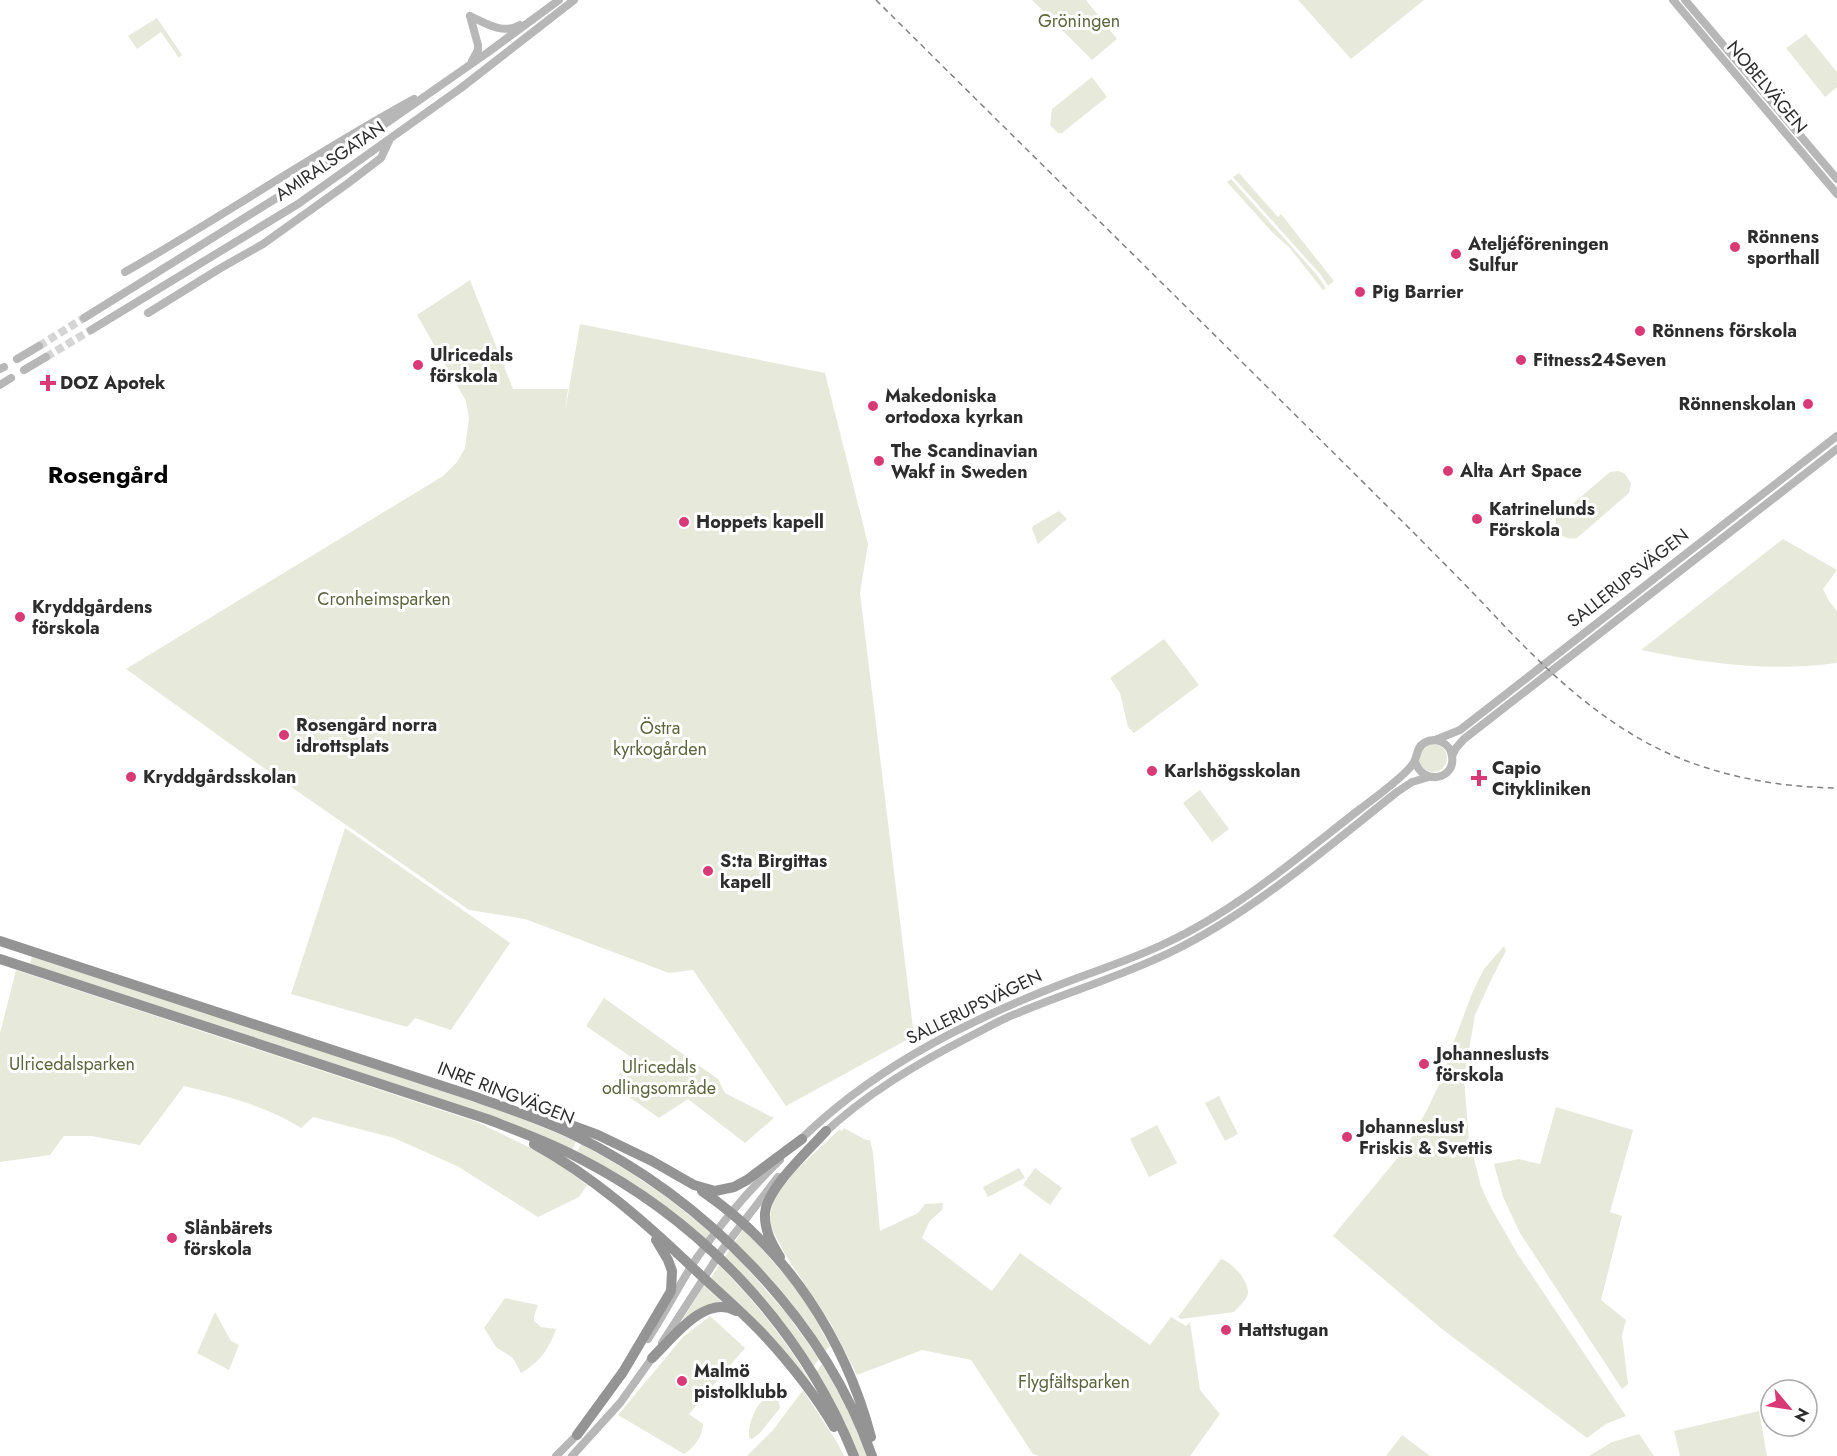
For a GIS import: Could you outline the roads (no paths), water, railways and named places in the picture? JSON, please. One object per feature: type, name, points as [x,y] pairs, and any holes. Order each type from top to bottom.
[{"type":"highway","name":"INRE RINGVÄGEN","points":[[0,941],[476,1097],[532,1117],[612,1155],[704,1220],[746,1260],[785,1304],[825,1361],[853,1412],[872,1456]]},
{"type":"highway","name":"INRE RINGVÄGEN","points":[[5,961],[512,1128],[580,1158],[643,1196],[695,1236],[738,1276],[778,1323],[808,1367],[834,1412],[854,1456]]},
{"type":"highway","points":[[406,1073],[478,1092],[566,1122],[631,1151],[694,1185],[708,1190],[728,1189],[747,1180],[802,1139]]},
{"type":"highway","points":[[471,1114],[520,1136],[562,1160],[605,1191],[691,1267],[772,1345],[808,1389],[836,1429],[849,1456]]},
{"type":"highway","points":[[826,1131],[771,1194],[767,1205],[766,1222],[769,1235],[791,1275],[821,1317],[844,1360],[865,1416],[871,1439],[872,1456]]},
{"type":"highway","points":[[682,1178],[730,1213],[791,1275]]},
{"type":"highway","points":[[577,1435],[623,1372],[671,1291],[672,1271],[668,1260],[642,1224]]},
{"type":"highway","points":[[652,1358],[689,1322],[709,1308],[719,1306],[730,1308],[748,1320]]},
{"type":"main road","name":"AMIRALSGATAN","points":[[84,318],[299,184],[461,72],[559,0]]},
{"type":"main road","name":"AMIRALSGATAN","points":[[91,330],[298,204],[483,72],[574,0]]},
{"type":"main road","name":"NOBELVÄGEN","points":[[1673,0],[1837,194]]},
{"type":"main road","name":"NOBELVÄGEN","points":[[1685,0],[1837,179]]},
{"type":"main road","points":[[125,272],[188,237],[387,114],[461,72],[478,50],[478,41],[470,16],[494,27],[513,28],[550,6]]},
{"type":"main road","points":[[148,313],[263,244],[338,191],[381,158],[389,140]]},
{"type":"main road","points":[[17,359],[39,346]]},
{"type":"main road","points":[[24,370],[46,357]]},
{"type":"main road","points":[[0,385],[11,378]]},
{"type":"main road","name":"SALLERUPSVÄGEN","points":[[556,1456],[577,1435],[621,1382],[671,1304],[691,1267],[730,1213],[802,1139],[852,1095],[879,1075],[940,1038],[1045,990],[1167,943],[1211,919],[1270,878],[1386,789],[1415,761],[1420,746],[1460,730],[1837,436]]},
{"type":"main road","name":"SALLERUPSVÄGEN","points":[[572,1456],[620,1403],[741,1223],[778,1178],[826,1131],[879,1089],[916,1065],[1016,1014],[1172,952],[1277,886],[1412,782],[1439,777],[1448,771],[1456,748],[1464,739],[1837,448]]},
{"type":"main road","points":[[1435,740],[1448,747],[1452,756]]},
{"type":"main road","points":[[1415,761],[1420,771],[1430,777]]},
{"type":"main road","points":[[1064,995],[1074,987],[1105,973],[1108,967]]},
{"type":"tunnel","points":[[39,346],[84,318]]},
{"type":"tunnel","points":[[46,357],[91,330]]},
{"type":"railway","points":[[876,0],[1568,688],[1630,733],[1653,746],[1703,767],[1756,780],[1837,788]]},
{"type":"place","name":"Rönnens sporthall","points":[[1735,247]]},
{"type":"place","name":"Ateljéföreningen Sulfur","points":[[1456,254]]},
{"type":"place","name":"Pig Barrier","points":[[1360,292]]},
{"type":"place","name":"Rönnens förskola","points":[[1640,331]]},
{"type":"place","name":"Fitness24Seven","points":[[1521,360]]},
{"type":"place","name":"Ulricedals förskola","points":[[418,365]]},
{"type":"place","name":"DOZ Apotek","points":[[48,383]]},
{"type":"place","name":"Rönnenskolan","points":[[1808,404]]},
{"type":"place","name":"Makedoniska ortodoxa kyrkan","points":[[873,406]]},
{"type":"place","name":"The Scandinavian Wakf in Sweden","points":[[879,461]]},
{"type":"place","name":"Alta Art Space","points":[[1448,471]]},
{"type":"place","name":"Katrinelunds Förskola","points":[[1477,519]]},
{"type":"place","name":"Hoppets kapell","points":[[684,522]]},
{"type":"place","name":"Kryddgårdens förskola","points":[[20,617]]},
{"type":"place","name":"Rosengård norra idrottsplats","points":[[284,735]]},
{"type":"place","name":"Karlshögsskolan","points":[[1152,771]]},
{"type":"place","name":"Kryddgårdsskolan","points":[[131,777]]},
{"type":"place","name":"Capio Citykliniken","points":[[1479,778]]},
{"type":"place","name":"S:ta Birgittas kapell","points":[[708,871]]},
{"type":"place","name":"Johanneslusts förskola","points":[[1424,1064]]},
{"type":"place","name":"Johanneslust Friskis & Svettis","points":[[1347,1137]]},
{"type":"place","name":"Slånbärets förskola","points":[[172,1238]]},
{"type":"place","name":"Hattstugan","points":[[1226,1330]]},
{"type":"place","name":"Malmö pistolklubb","points":[[682,1381]]},
{"type":"district","name":"Rosengård","points":[[108,474]]},
{"type":"park label","name":"Gröningen","points":[[1079,21]]},
{"type":"park label","name":"Cronheimsparken","points":[[384,599]]},
{"type":"park label","name":"Östra kyrkogården","points":[[660,738]]},
{"type":"park label","name":"Ulricedalsparken","points":[[72,1064]]},
{"type":"park label","name":"Ulricedals odlingsområde","points":[[659,1077]]},
{"type":"park label","name":"Flygfältsparken","points":[[1074,1382]]}]
